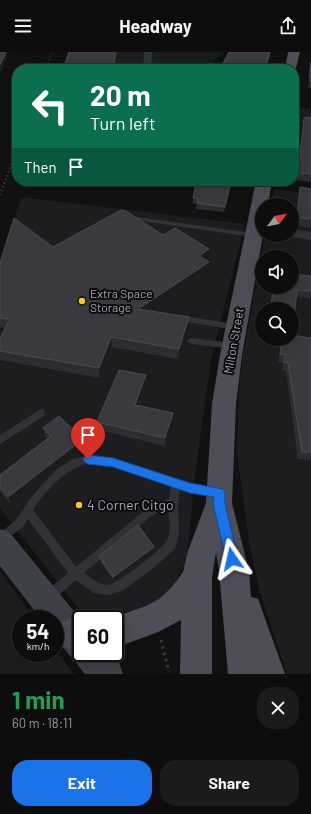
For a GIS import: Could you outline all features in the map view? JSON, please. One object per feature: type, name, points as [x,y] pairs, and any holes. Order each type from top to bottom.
[{"type":"main road","points":[[292,64],[294,52]]},
{"type":"main road","name":"Milton Street","points":[[261,198],[263,186]]},
{"type":"main road","name":"Milton Street","points":[[244,674],[234,571],[219,498],[224,404],[234,336],[255,236]]},
{"type":"main road","name":"Milton Street","points":[[196,674],[197,577],[202,551],[219,498]]},
{"type":"main road","points":[[234,571],[269,674]]},
{"type":"main road","points":[[124,629],[154,617],[174,606],[187,593],[197,577]]},
{"type":"street","points":[[147,64],[148,52]]},
{"type":"street","points":[[299,234],[311,236]]},
{"type":"street","points":[[0,543],[44,600],[72,633]]},
{"type":"street","points":[[97,662],[107,674]]},
{"type":"lane","points":[[120,217],[255,231]]},
{"type":"lane","points":[[173,318],[234,336]]},
{"type":"lane","points":[[191,341],[234,336]]},
{"type":"lane","points":[[0,440],[41,413]]},
{"type":"lane","points":[[0,539],[20,523],[35,499],[60,472],[76,462],[88,459],[113,462],[219,498]]},
{"type":"lane","points":[[28,511],[74,573],[98,589],[109,590],[120,586],[148,565],[170,545],[174,534],[173,504],[176,484]]},
{"type":"lane","points":[[44,600],[74,573],[148,513],[163,504],[173,504]]},
{"type":"path","points":[[48,64],[52,52]]},
{"type":"path","points":[[0,195],[12,162]]},
{"type":"path","points":[[160,636],[170,674]]},
{"type":"shaded area","points":[[68,52],[161,52],[161,64],[64,64]]},
{"type":"shaded area","points":[[161,52],[224,52],[215,59],[212,64],[160,64]]},
{"type":"shaded area","points":[[299,108],[311,109],[311,122],[299,121]]},
{"type":"shaded area","points":[[275,189],[311,194],[311,674],[287,674],[259,589],[249,542],[237,454],[239,390],[243,355],[255,290],[255,294],[299,294],[299,250],[262,250],[264,242],[299,242],[299,198],[273,198]]},
{"type":"shaded area","points":[[21,197],[245,224],[211,359],[195,475],[187,559],[173,587],[160,599],[141,609],[124,613],[124,610],[81,610],[0,508],[0,270]]},
{"type":"shaded area","points":[[0,571],[28,610],[12,610],[12,662],[64,661],[74,674],[0,674]]},
{"type":"building","points":[[0,52],[6,52],[0,65]]},
{"type":"building","points":[[69,52],[116,52],[114,64],[65,64]]},
{"type":"building","points":[[229,52],[270,52],[266,64],[223,64]]},
{"type":"building","points":[[311,117],[311,174],[299,173],[304,118]]},
{"type":"building","points":[[195,186],[230,186],[225,207],[197,203],[198,198],[193,198]]},
{"type":"building","points":[[300,187],[311,189],[311,219],[299,217]]},
{"type":"building","name":"Extra Space Storage","points":[[121,210],[126,211],[163,235],[175,228],[209,249],[199,256],[209,262],[138,309],[189,317],[179,349],[111,337],[99,368],[0,351],[0,338],[10,319],[0,318],[0,263],[14,218],[53,247]]},
{"type":"building","points":[[299,275],[311,276],[311,291],[299,290]]},
{"type":"building","points":[[272,294],[297,294],[296,302],[272,302]]},
{"type":"building","points":[[299,336],[311,338],[311,452],[302,452],[288,363],[284,362],[285,355],[280,354],[281,346],[299,346]]},
{"type":"building","points":[[119,370],[146,375],[135,405],[173,413],[165,438],[97,422]]},
{"type":"building","points":[[59,416],[83,439],[8,497],[0,488],[0,475],[51,436],[43,428]]},
{"type":"building","points":[[138,525],[154,547],[113,577],[99,556]]},
{"type":"place","name":"Extra Space Storage","points":[[82,301]]},
{"type":"place","name":"4 Corner Citgo","points":[[79,505]]},
{"type":"route","points":[[88,459],[113,462],[190,488],[220,493],[219,503],[232,559]]}]
